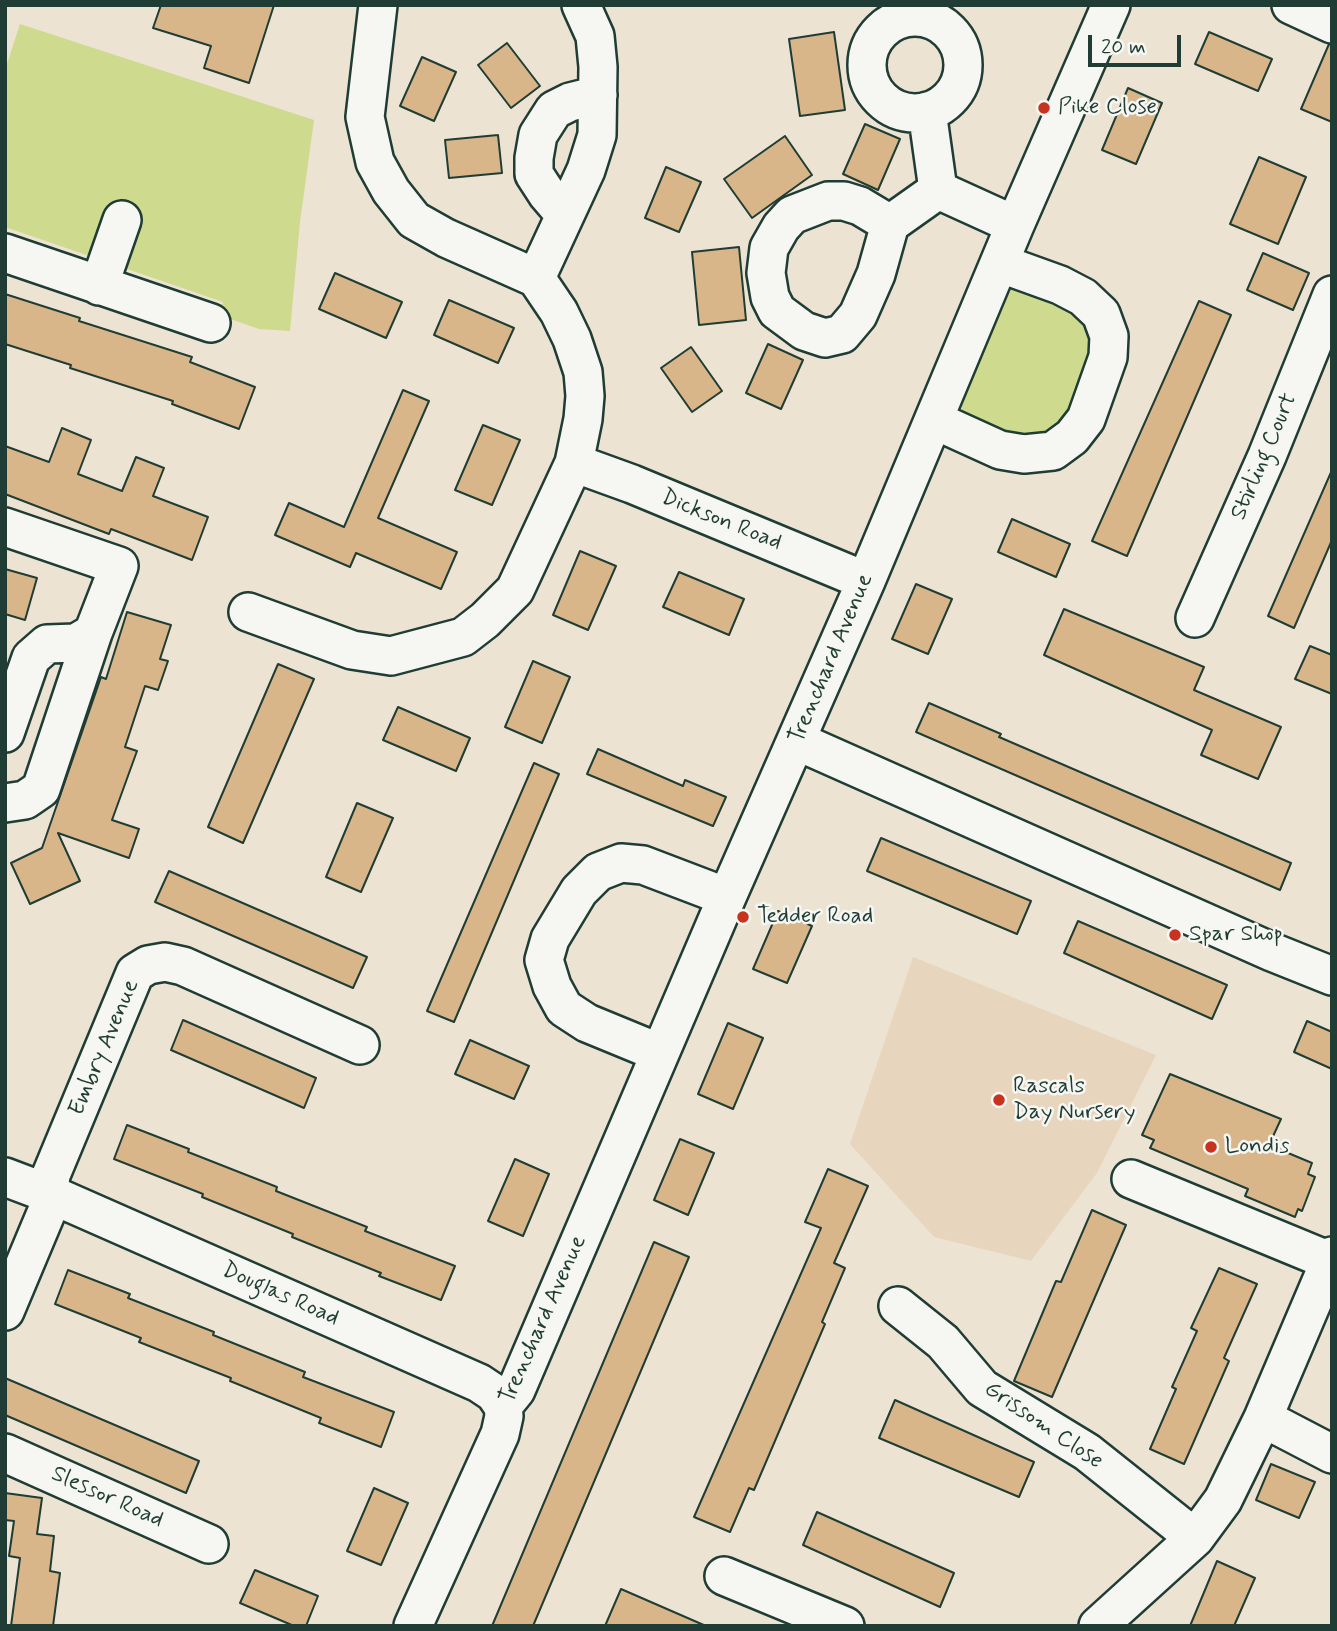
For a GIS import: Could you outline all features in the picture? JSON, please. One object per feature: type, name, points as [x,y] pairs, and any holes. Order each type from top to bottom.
[{"type":"street","points":[[248,612],[352,650],[391,656],[463,637],[485,620],[515,590],[574,463],[586,396],[583,372],[563,321],[536,278],[446,238],[414,219],[391,191],[375,162],[365,117],[378,5]]},
{"type":"street","points":[[536,278],[586,170],[597,135],[598,95],[594,36],[581,5]]},
{"type":"street","name":"Trenchard Avenue","points":[[413,1626],[500,1434],[503,1406],[516,1390],[866,581],[1015,225],[1111,5]]},
{"type":"street","points":[[1291,5],[1332,24]]},
{"type":"street","points":[[565,215],[534,174],[538,135],[554,110],[570,102],[598,95]]},
{"type":"street","points":[[927,111],[938,190]]},
{"type":"street","points":[[938,190],[1015,225]]},
{"type":"street","points":[[890,224],[938,190]]},
{"type":"street","points":[[99,286],[122,219]]},
{"type":"street","points":[[5,253],[211,323]]},
{"type":"street","points":[[934,420],[1000,450],[1024,454],[1053,451],[1072,437],[1086,419],[1108,357],[1109,336],[1101,314],[1083,297],[1072,291],[999,263]]},
{"type":"street","name":"Stirling Court","points":[[1195,618],[1267,456],[1332,295]]},
{"type":"street","name":"Dickson Road","points":[[574,463],[632,484],[866,581]]},
{"type":"street","points":[[5,527],[119,566],[93,633],[41,789],[25,800],[5,803]]},
{"type":"street","points":[[5,733],[31,658],[47,644],[76,643],[93,633]]},
{"type":"street","points":[[797,741],[1272,953],[1332,976]]},
{"type":"street","points":[[660,1053],[587,1023],[564,1008],[552,986],[544,960],[550,939],[579,891],[598,872],[621,863],[643,865],[727,897]]},
{"type":"street","name":"Embry Avenue","points":[[50,1194],[51,1175],[123,998],[135,973],[148,965],[165,962],[183,966],[360,1045]]},
{"type":"street","name":"Douglas Road","points":[[5,1177],[50,1194],[479,1382],[494,1393],[503,1406]]},
{"type":"street","points":[[1098,1626],[1195,1538],[1223,1500],[1263,1418],[1331,1259],[1131,1179]]},
{"type":"street","points":[[5,1311],[47,1211],[50,1194]]},
{"type":"street","name":"Grissom Close","points":[[898,1306],[943,1342],[982,1388],[1087,1452],[1195,1538]]},
{"type":"street","points":[[1263,1418],[1332,1454]]},
{"type":"street","name":"Slessor Road","points":[[5,1453],[209,1544]]},
{"type":"street","points":[[724,1576],[845,1626]]},
{"type":"shaded area","name":"Rascals Day Nursery","points":[[913,957],[1156,1055],[1097,1173],[1031,1261],[934,1237],[850,1144]]},
{"type":"green space","points":[[20,24],[314,120],[300,222],[290,331],[259,329],[219,315],[223,302],[5,227],[5,70]]},
{"type":"green space","points":[[1015,284],[1080,311],[1098,346],[1063,421],[1049,435],[1031,443],[964,420],[958,392],[998,299]]},
{"type":"building","points":[[161,5],[274,5],[249,83],[204,68],[211,46],[153,28]]},
{"type":"building","points":[[834,32],[845,110],[800,116],[789,39]]},
{"type":"building","points":[[1209,32],[1272,59],[1258,91],[1195,64]]},
{"type":"building","points":[[507,43],[540,86],[511,108],[478,65]]},
{"type":"building","points":[[1329,44],[1332,45],[1332,122],[1301,109]]},
{"type":"building","points":[[422,57],[456,72],[434,121],[400,106]]},
{"type":"building","points":[[1128,88],[1162,103],[1136,164],[1102,150]]},
{"type":"building","points":[[865,124],[900,139],[878,190],[843,174]]},
{"type":"building","points":[[498,135],[502,173],[449,178],[445,140]]},
{"type":"building","points":[[785,136],[812,175],[752,218],[724,179]]},
{"type":"building","points":[[1259,157],[1306,177],[1278,244],[1230,224]]},
{"type":"building","points":[[666,167],[701,182],[679,232],[645,218]]},
{"type":"building","points":[[739,247],[746,320],[699,325],[692,252]]},
{"type":"building","points":[[1263,253],[1309,273],[1293,310],[1247,290]]},
{"type":"building","points":[[335,273],[402,302],[386,338],[319,309]]},
{"type":"building","points":[[5,294],[192,357],[190,362],[255,387],[239,429],[172,404],[173,401],[5,344]]},
{"type":"building","points":[[449,300],[514,328],[498,363],[434,335]]},
{"type":"building","points":[[1199,301],[1231,315],[1127,556],[1092,541]]},
{"type":"building","points":[[768,344],[803,360],[781,409],[746,393]]},
{"type":"building","points":[[691,347],[722,391],[692,412],[661,368]]},
{"type":"building","points":[[403,390],[429,401],[378,518],[457,552],[441,589],[356,553],[350,567],[275,535],[289,503],[344,527]]},
{"type":"building","points":[[483,425],[520,440],[492,505],[455,490]]},
{"type":"building","points":[[62,428],[91,440],[78,474],[122,491],[136,457],[164,468],[153,496],[208,517],[192,560],[111,529],[109,534],[5,494],[5,446],[49,462]]},
{"type":"building","points":[[1332,470],[1332,540],[1294,628],[1268,616]]},
{"type":"building","points":[[1012,519],[1070,544],[1056,577],[998,552]]},
{"type":"building","points":[[580,551],[616,566],[588,630],[553,615]]},
{"type":"building","points":[[5,569],[37,578],[25,620],[5,614]]},
{"type":"building","points":[[679,572],[744,599],[729,635],[663,607]]},
{"type":"building","points":[[916,584],[952,599],[928,654],[892,639]]},
{"type":"building","points":[[1064,609],[1204,667],[1194,690],[1281,727],[1258,779],[1201,755],[1212,730],[1044,655]]},
{"type":"building","points":[[127,612],[171,625],[160,659],[168,661],[158,690],[145,686],[125,747],[137,751],[112,820],[139,829],[129,858],[58,833],[80,881],[30,904],[11,863],[42,848],[101,677],[106,679]]},
{"type":"building","points":[[1310,646],[1332,655],[1332,694],[1295,679]]},
{"type":"building","points":[[533,661],[570,677],[542,743],[505,727]]},
{"type":"building","points":[[278,664],[314,679],[243,843],[208,827]]},
{"type":"building","points":[[929,703],[1001,734],[999,737],[1291,863],[1280,890],[916,732]]},
{"type":"building","points":[[398,707],[470,738],[456,771],[383,740]]},
{"type":"building","points":[[598,749],[683,786],[685,780],[726,797],[713,826],[587,774]]},
{"type":"building","points":[[534,763],[559,774],[454,1022],[427,1011]]},
{"type":"building","points":[[357,803],[393,818],[361,892],[326,877]]},
{"type":"building","points":[[881,838],[1031,901],[1017,934],[867,871]]},
{"type":"building","points":[[169,871],[367,957],[353,988],[155,902]]},
{"type":"building","points":[[778,911],[812,926],[787,983],[753,969]]},
{"type":"building","points":[[1078,921],[1227,985],[1212,1019],[1064,953]]},
{"type":"building","points":[[183,1020],[316,1078],[304,1108],[171,1050]]},
{"type":"building","points":[[1307,1021],[1332,1032],[1332,1069],[1294,1052]]},
{"type":"building","points":[[728,1023],[763,1038],[733,1109],[698,1094]]},
{"type":"building","points":[[470,1040],[529,1066],[514,1099],[455,1074]]},
{"type":"building","name":"Londis","points":[[1170,1074],[1281,1119],[1269,1145],[1312,1163],[1308,1174],[1315,1177],[1302,1211],[1298,1209],[1295,1217],[1245,1196],[1248,1189],[1150,1148],[1154,1140],[1142,1135]]},
{"type":"building","points":[[127,1125],[277,1187],[276,1191],[367,1227],[365,1231],[455,1266],[441,1300],[379,1276],[381,1273],[292,1237],[293,1234],[202,1197],[203,1194],[114,1159]]},
{"type":"building","points":[[680,1139],[714,1153],[688,1215],[654,1200]]},
{"type":"building","points":[[515,1159],[549,1174],[523,1236],[488,1221]]},
{"type":"building","points":[[828,1169],[868,1186],[834,1263],[845,1268],[822,1322],[825,1324],[754,1490],[749,1488],[730,1532],[694,1517],[821,1228],[805,1222]]},
{"type":"building","points":[[1092,1210],[1126,1225],[1052,1397],[1014,1381],[1056,1281],[1061,1282]]},
{"type":"building","points":[[654,1242],[689,1257],[533,1626],[492,1626]]},
{"type":"building","points":[[1219,1268],[1257,1284],[1224,1358],[1229,1361],[1184,1464],[1150,1449],[1176,1389],[1172,1387],[1197,1331],[1191,1328]]},
{"type":"building","points":[[68,1270],[130,1294],[128,1298],[305,1372],[303,1377],[394,1412],[381,1447],[319,1423],[321,1418],[230,1381],[231,1378],[139,1342],[141,1338],[55,1304]]},
{"type":"building","points":[[5,1378],[199,1461],[186,1493],[5,1415]]},
{"type":"building","points":[[895,1400],[1034,1462],[1019,1497],[879,1438]]},
{"type":"building","points":[[1271,1464],[1315,1482],[1299,1518],[1256,1500]]},
{"type":"building","points":[[374,1488],[408,1503],[381,1565],[347,1551]]},
{"type":"building","points":[[5,1493],[42,1498],[37,1534],[54,1536],[50,1571],[60,1573],[53,1626],[11,1626],[20,1558],[9,1556],[14,1521],[5,1520]]},
{"type":"building","points":[[817,1512],[954,1573],[940,1607],[803,1545]]},
{"type":"building","points":[[1217,1561],[1255,1578],[1234,1626],[1190,1626]]},
{"type":"building","points":[[255,1570],[318,1596],[306,1626],[294,1626],[240,1603]]},
{"type":"building","points":[[621,1589],[706,1626],[605,1626]]},
{"type":"place","name":"Pike Close","points":[[1044,108]]},
{"type":"place","name":"Tedder Road","points":[[743,917]]},
{"type":"place","name":"Spar Shop","points":[[1175,935]]},
{"type":"place","name":"Rascals Day Nursery","points":[[999,1100]]},
{"type":"place","name":"Londis","points":[[1211,1147]]}]
